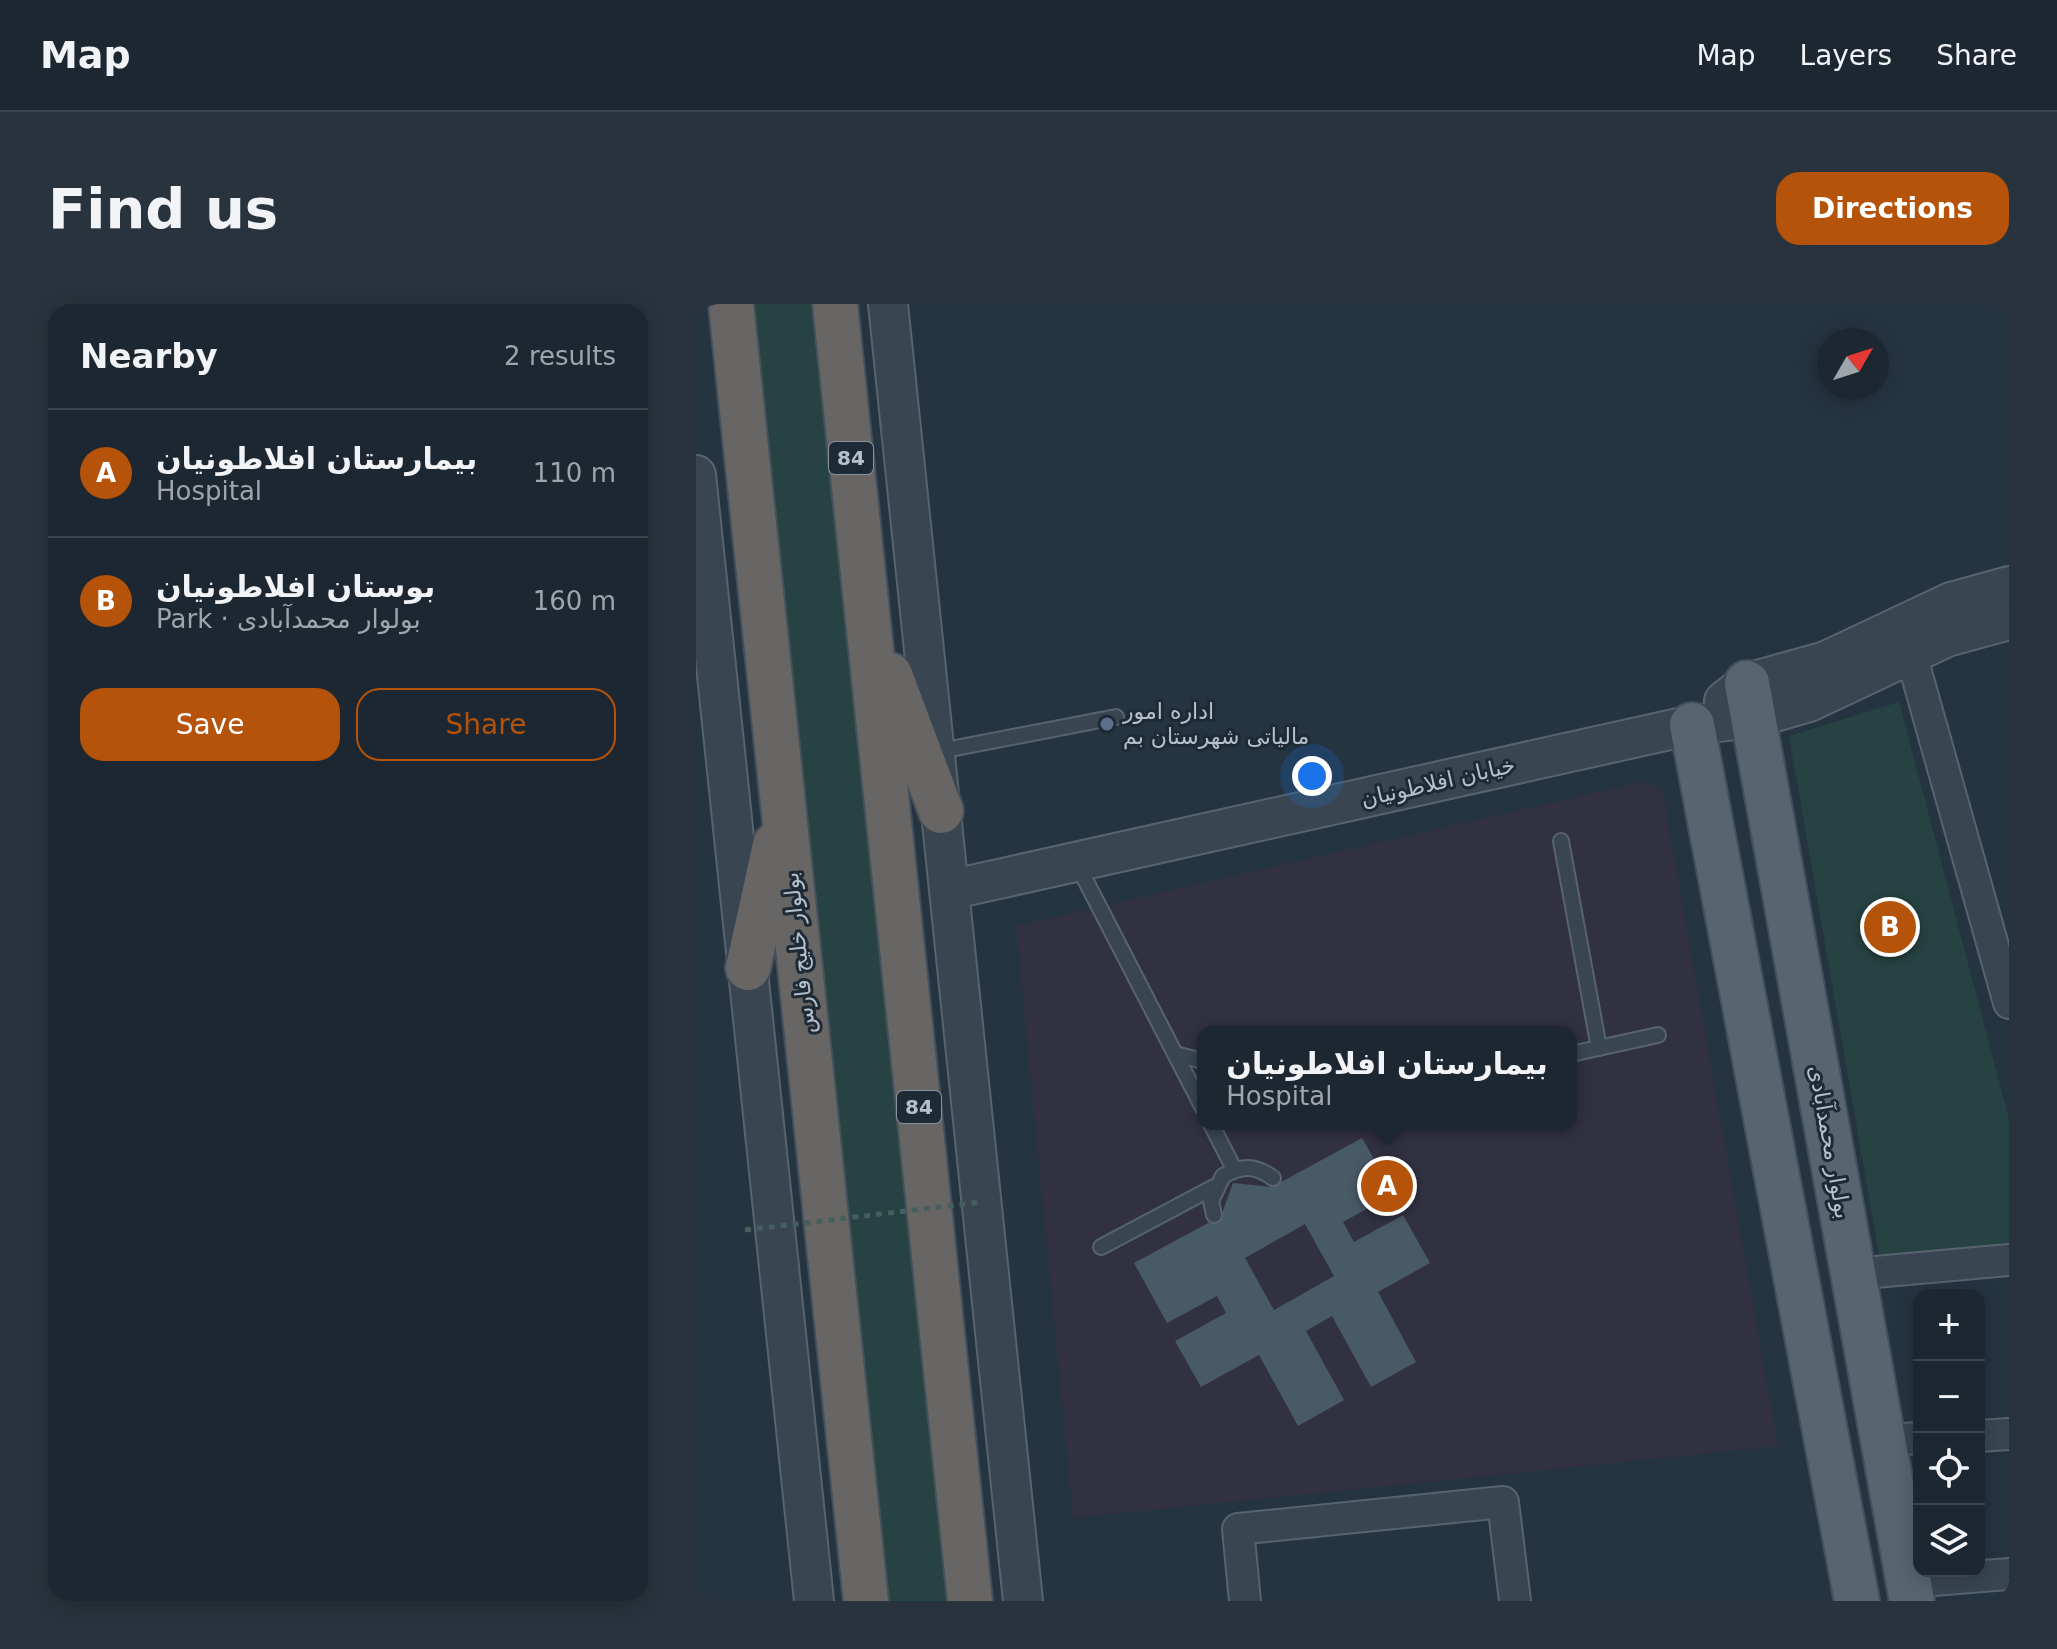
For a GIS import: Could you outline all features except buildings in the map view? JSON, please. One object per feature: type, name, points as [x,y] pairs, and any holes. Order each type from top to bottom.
[{"type":"highway","name":"بولوار خلیج فارس","points":[[731,304],[866,1601]]},
{"type":"highway","name":"84","points":[[835,304],[970,1601]]},
{"type":"highway","points":[[867,613],[941,811]]},
{"type":"highway","points":[[748,968],[783,807]]},
{"type":"main road","name":"بولوار محمدآبادی","points":[[1751,700],[1853,1274],[1901,1439],[1910,1592]]},
{"type":"main road","points":[[1692,725],[1857,1601]]},
{"type":"main road","points":[[1781,1197],[1838,1190]]},
{"type":"street","points":[[888,304],[1023,1601]]},
{"type":"street","points":[[696,475],[814,1601]]},
{"type":"street","name":"خیابان افلاطونیان","points":[[949,890],[1692,725],[1751,700],[1951,602],[2009,586]]},
{"type":"street","name":"خیابان افلاطونیان","points":[[1751,700],[1809,702],[1947,637],[2009,620]]},
{"type":"street","points":[[1911,654],[2005,973],[2009,1003]]},
{"type":"street","points":[[925,1164],[977,1158]]},
{"type":"street","points":[[1853,1274],[2009,1260]]},
{"type":"street","points":[[1985,1436],[2009,1434]]},
{"type":"street","points":[[1245,1601],[1238,1529],[1503,1502],[1515,1601]]},
{"type":"street","points":[[1910,1592],[2009,1574]]},
{"type":"lane","points":[[934,752],[1116,717]]},
{"type":"lane","points":[[1561,841],[1599,1048]]},
{"type":"lane","points":[[1076,862],[1197,1096]]},
{"type":"lane","points":[[1577,1053],[1658,1035]]},
{"type":"lane","points":[[1175,1054],[1197,1060]]},
{"type":"lane","points":[[1214,1130],[1234,1169]]},
{"type":"lane","points":[[1101,1247],[1214,1187],[1234,1169],[1262,1169],[1273,1178]]},
{"type":"lane","points":[[1214,1187],[1214,1215]]},
{"type":"path","points":[[745,1230],[982,1202]]},
{"type":"shaded area","points":[[1642,782],[1662,788],[1778,1446],[1073,1518],[1016,926]]},
{"type":"green space","points":[[754,304],[812,304],[948,1601],[889,1601]]},
{"type":"green space","points":[[1899,702],[2009,1119],[2009,1244],[1879,1255],[1789,736]]},
{"type":"place","name":"اداره امور مالیاتی شهرستان بم","points":[[1107,724]]},
{"type":"place","name":"بوستان افلاطونیان","points":[[1890,927]]},
{"type":"place","name":"بیمارستان افلاطونیان","points":[[1387,1186]]}]
